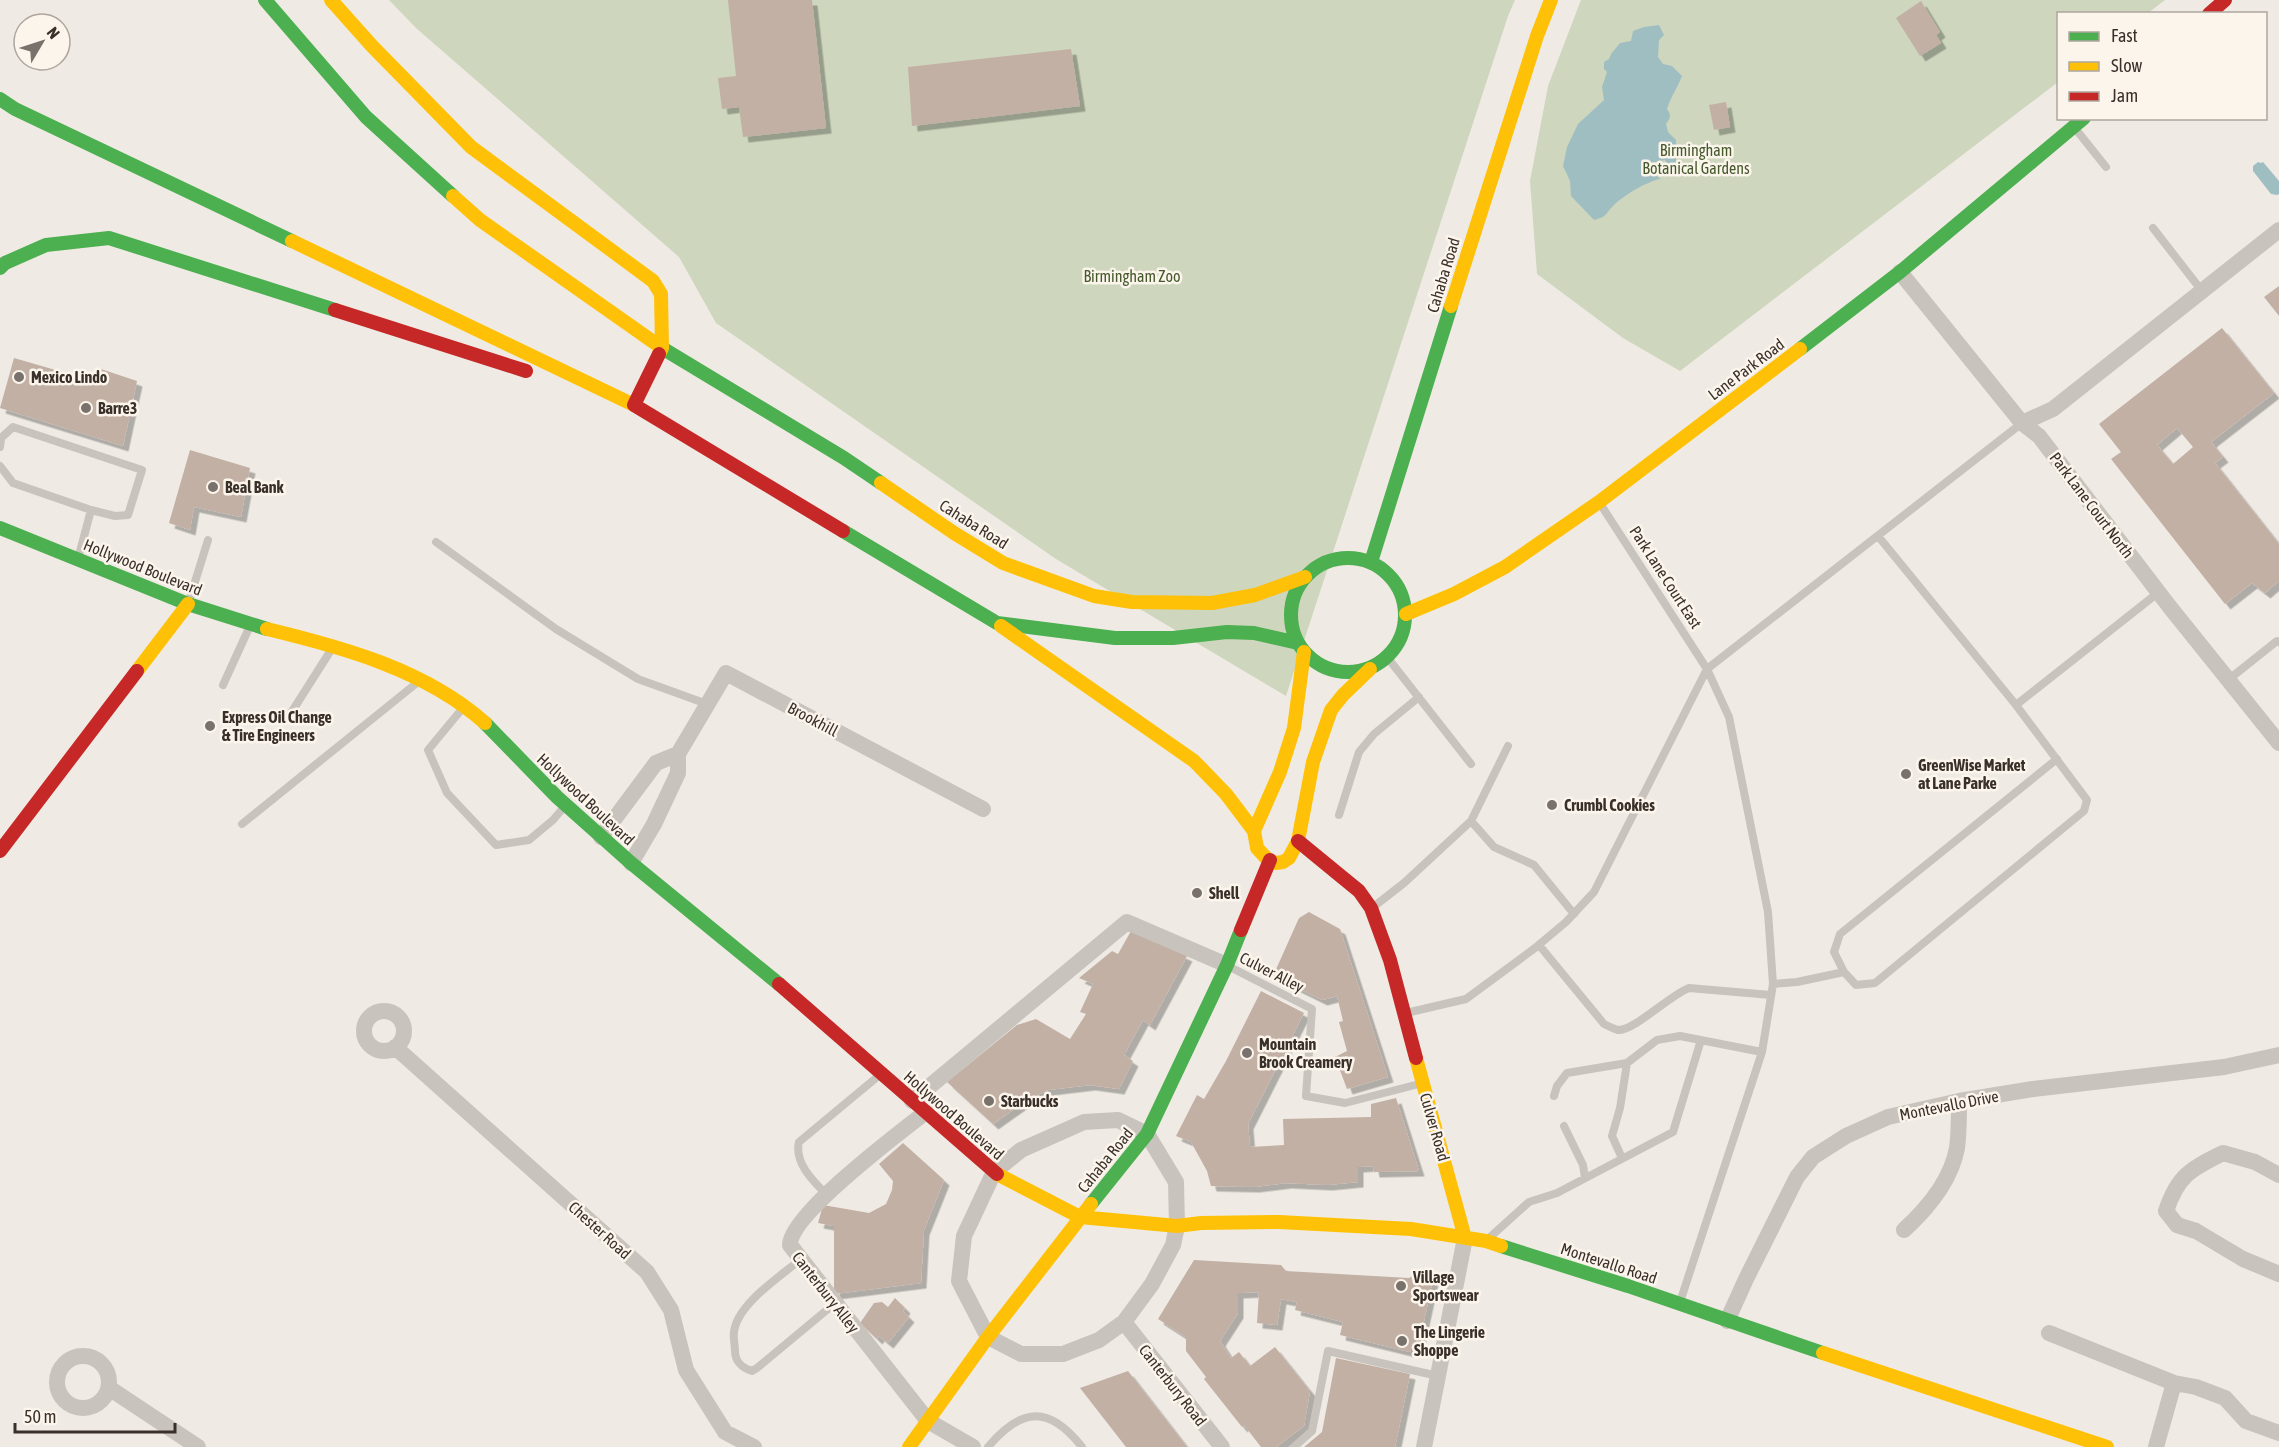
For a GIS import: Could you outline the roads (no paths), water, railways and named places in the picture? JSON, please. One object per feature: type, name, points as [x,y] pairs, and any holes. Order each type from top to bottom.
[{"type":"main road","name":"Cahaba Road","points":[[265,0],[366,117],[480,220],[662,348],[844,458],[954,533],[1003,563],[1094,596],[1132,602],[1175,604],[1212,603],[1255,595],[1305,577],[1314,568],[1339,558],[1371,562],[1526,70],[1551,0]]},
{"type":"main road","points":[[331,0],[372,46],[471,147],[653,281],[661,294],[662,348],[634,405]]},
{"type":"main road","points":[[2211,12],[2225,0]]},
{"type":"main road","points":[[0,99],[15,109],[634,405],[997,623],[1194,761],[1236,804],[1254,831]]},
{"type":"main road","name":"Lane Park Road","points":[[1406,614],[1454,594],[1505,567],[1599,502],[1900,272],[2079,123]]},
{"type":"main road","points":[[0,268],[5,263],[46,245],[109,238],[634,405]]},
{"type":"main road","name":"Hollywood Boulevard","points":[[0,528],[188,604],[333,648],[420,679],[445,693],[483,721],[601,837],[882,1072],[994,1172],[1080,1217]]},
{"type":"main road","points":[[1301,648],[1294,728],[1280,772],[1254,831],[1253,841],[1256,849],[1270,860],[1284,863],[1290,859],[1298,841],[1306,812],[1310,774],[1331,710],[1340,697],[1370,669],[1387,657],[1400,641],[1406,614],[1398,587],[1390,576],[1371,562]]},
{"type":"main road","points":[[1305,577],[1296,590],[1292,603],[1292,630],[1301,648],[1317,663],[1329,670],[1343,673],[1370,669]]},
{"type":"main road","points":[[0,851],[188,604]]},
{"type":"main road","points":[[997,623],[1115,638],[1173,638],[1227,632],[1254,633],[1301,648]]},
{"type":"main road","name":"Culver Road","points":[[1298,841],[1359,891],[1371,908],[1390,960],[1465,1238]]},
{"type":"main road","name":"Cahaba Road","points":[[909,1447],[988,1337],[1147,1134],[1227,965],[1270,860]]},
{"type":"main road","name":"Montevallo Road","points":[[1080,1217],[1177,1226],[1279,1222],[1411,1229],[1486,1241],[2107,1447]]},
{"type":"street","points":[[2022,423],[2053,409],[2279,230]]},
{"type":"street","name":"Park Lane Court North","points":[[1900,272],[2022,423],[2039,436],[2279,743]]},
{"type":"street","name":"Brookhill","points":[[631,863],[654,824],[678,773],[678,754],[726,673],[983,809]]},
{"type":"street","points":[[601,837],[656,763],[678,754]]},
{"type":"street","points":[[912,1101],[1127,922],[1227,965]]},
{"type":"street","name":"Chester Road","points":[[395,1047],[647,1272],[671,1310],[686,1370],[725,1432],[754,1447]]},
{"type":"street","name":"Montevallo Drive","points":[[1727,1321],[1797,1177],[1814,1157],[1846,1136],[1888,1117],[1959,1101],[2033,1089],[2224,1067],[2279,1055]]},
{"type":"street","points":[[1904,1230],[1924,1211],[1944,1182],[1957,1150],[1959,1101]]},
{"type":"street","name":"Canterbury Alley","points":[[926,1112],[814,1205],[796,1227],[790,1238],[790,1245],[928,1421],[973,1447]]},
{"type":"street","points":[[1118,1120],[1147,1134],[1176,1182],[1177,1226],[1173,1245],[1152,1284],[1124,1322],[1099,1340],[1063,1354],[1021,1354],[988,1337],[958,1281],[964,1236],[994,1172],[1022,1150],[1084,1122],[1118,1120]]},
{"type":"street","points":[[2279,1175],[2255,1162],[2223,1153],[2193,1168],[2173,1189],[2166,1210],[2177,1225],[2196,1231],[2243,1259],[2279,1274]]},
{"type":"street","name":"Culver Road","points":[[1424,1447],[1465,1238]]},
{"type":"street","name":"Canterbury Road","points":[[1124,1322],[1222,1447]]},
{"type":"street","points":[[2049,1333],[2174,1383],[2225,1398],[2246,1421],[2279,1433]]},
{"type":"street","points":[[2156,1447],[2174,1383]]},
{"type":"street","points":[[109,1388],[198,1447]]},
{"type":"lane","points":[[2079,123],[2106,167]]},
{"type":"lane","points":[[2153,228],[2202,291]]},
{"type":"lane","points":[[1404,1014],[1466,999],[1539,945],[1574,914],[1594,892],[1707,669],[2022,423]]},
{"type":"lane","points":[[0,447],[1,438],[13,428],[142,470],[128,515],[115,516],[13,483],[0,466]]},
{"type":"lane","name":"Park Lane Court East","points":[[1599,502],[1707,669],[1729,717],[1768,912],[1773,984],[1762,1052],[1679,1304]]},
{"type":"lane","points":[[78,559],[91,510]]},
{"type":"lane","points":[[1878,536],[2016,705],[2057,759],[2087,800],[2085,811],[1875,983],[1856,985],[1844,972],[1834,952],[1840,934],[2057,759]]},
{"type":"lane","points":[[188,604],[208,540]]},
{"type":"lane","points":[[436,542],[556,629],[638,679],[708,704]]},
{"type":"lane","points":[[2016,705],[2159,592]]},
{"type":"lane","points":[[223,684],[250,624]]},
{"type":"lane","points":[[2228,680],[2277,641],[2279,642]]},
{"type":"lane","points":[[291,713],[333,648]]},
{"type":"lane","points":[[1387,657],[1471,764]]},
{"type":"lane","points":[[242,824],[420,679]]},
{"type":"lane","points":[[1339,815],[1359,752],[1374,734],[1419,698]]},
{"type":"lane","points":[[464,707],[428,750],[447,793],[496,845],[529,840],[553,820],[566,805]]},
{"type":"lane","points":[[1371,908],[1404,883],[1471,821],[1509,746]]},
{"type":"lane","points":[[1471,821],[1494,847],[1534,865],[1574,914]]},
{"type":"lane","points":[[1539,945],[1604,1024],[1619,1030],[1632,1026],[1678,992],[1689,988],[1771,995]]},
{"type":"lane","name":"Culver Alley","points":[[1227,965],[1312,1009],[1306,1096],[1344,1103],[1423,1083]]},
{"type":"lane","points":[[1773,984],[1797,982],[1844,972]]},
{"type":"lane","points":[[1554,1096],[1557,1086],[1567,1072],[1627,1063],[1657,1040],[1680,1036],[1762,1052]]},
{"type":"lane","points":[[1486,1241],[1529,1202],[1557,1193],[1673,1132],[1701,1040]]},
{"type":"lane","points":[[1622,1158],[1612,1136],[1620,1108],[1627,1063]]},
{"type":"lane","points":[[827,1195],[807,1174],[797,1149],[799,1142],[882,1072]]},
{"type":"lane","points":[[1564,1126],[1583,1165],[1585,1178]]},
{"type":"lane","points":[[801,1259],[749,1303],[740,1317],[734,1330],[735,1356],[740,1364],[752,1371],[757,1368],[834,1304]]},
{"type":"lane","points":[[1294,1447],[1312,1431],[1328,1351],[1438,1376]]},
{"type":"lane","points":[[988,1447],[1003,1430],[1018,1420],[1039,1416],[1059,1423],[1082,1447]]},
{"type":"water","points":[[1659,25],[1664,35],[1659,40],[1658,57],[1663,64],[1672,66],[1682,76],[1667,109],[1670,115],[1666,124],[1668,132],[1676,140],[1676,166],[1669,169],[1665,160],[1650,163],[1647,170],[1661,179],[1636,190],[1617,202],[1604,216],[1594,220],[1571,196],[1570,181],[1563,166],[1567,147],[1578,124],[1604,100],[1602,87],[1607,72],[1604,69],[1604,62],[1609,59],[1620,43],[1631,41],[1633,31]]},
{"type":"water","points":[[2258,162],[2263,162],[2279,181],[2279,194],[2271,194],[2253,171],[2253,166]]},
{"type":"place","name":"Mexico Lindo","points":[[19,377]]},
{"type":"place","name":"Barre3","points":[[86,408]]},
{"type":"place","name":"Beal Bank","points":[[213,487]]},
{"type":"place","name":"Express Oil Change & Tire Engineers","points":[[210,726]]},
{"type":"place","name":"GreenWise Market at Lane Parke","points":[[1906,774]]},
{"type":"place","name":"Crumbl Cookies","points":[[1552,805]]},
{"type":"place","name":"Shell","points":[[1197,893]]},
{"type":"place","name":"Mountain Brook Creamery","points":[[1247,1053]]},
{"type":"place","name":"Starbucks","points":[[989,1101]]},
{"type":"place","name":"Village Sportswear","points":[[1401,1286]]},
{"type":"place","name":"The Lingerie Shoppe","points":[[1402,1341]]},
{"type":"park label","name":"Birmingham Botanical Gardens","points":[[1696,159]]},
{"type":"park label","name":"Birmingham Zoo","points":[[1132,276]]}]
